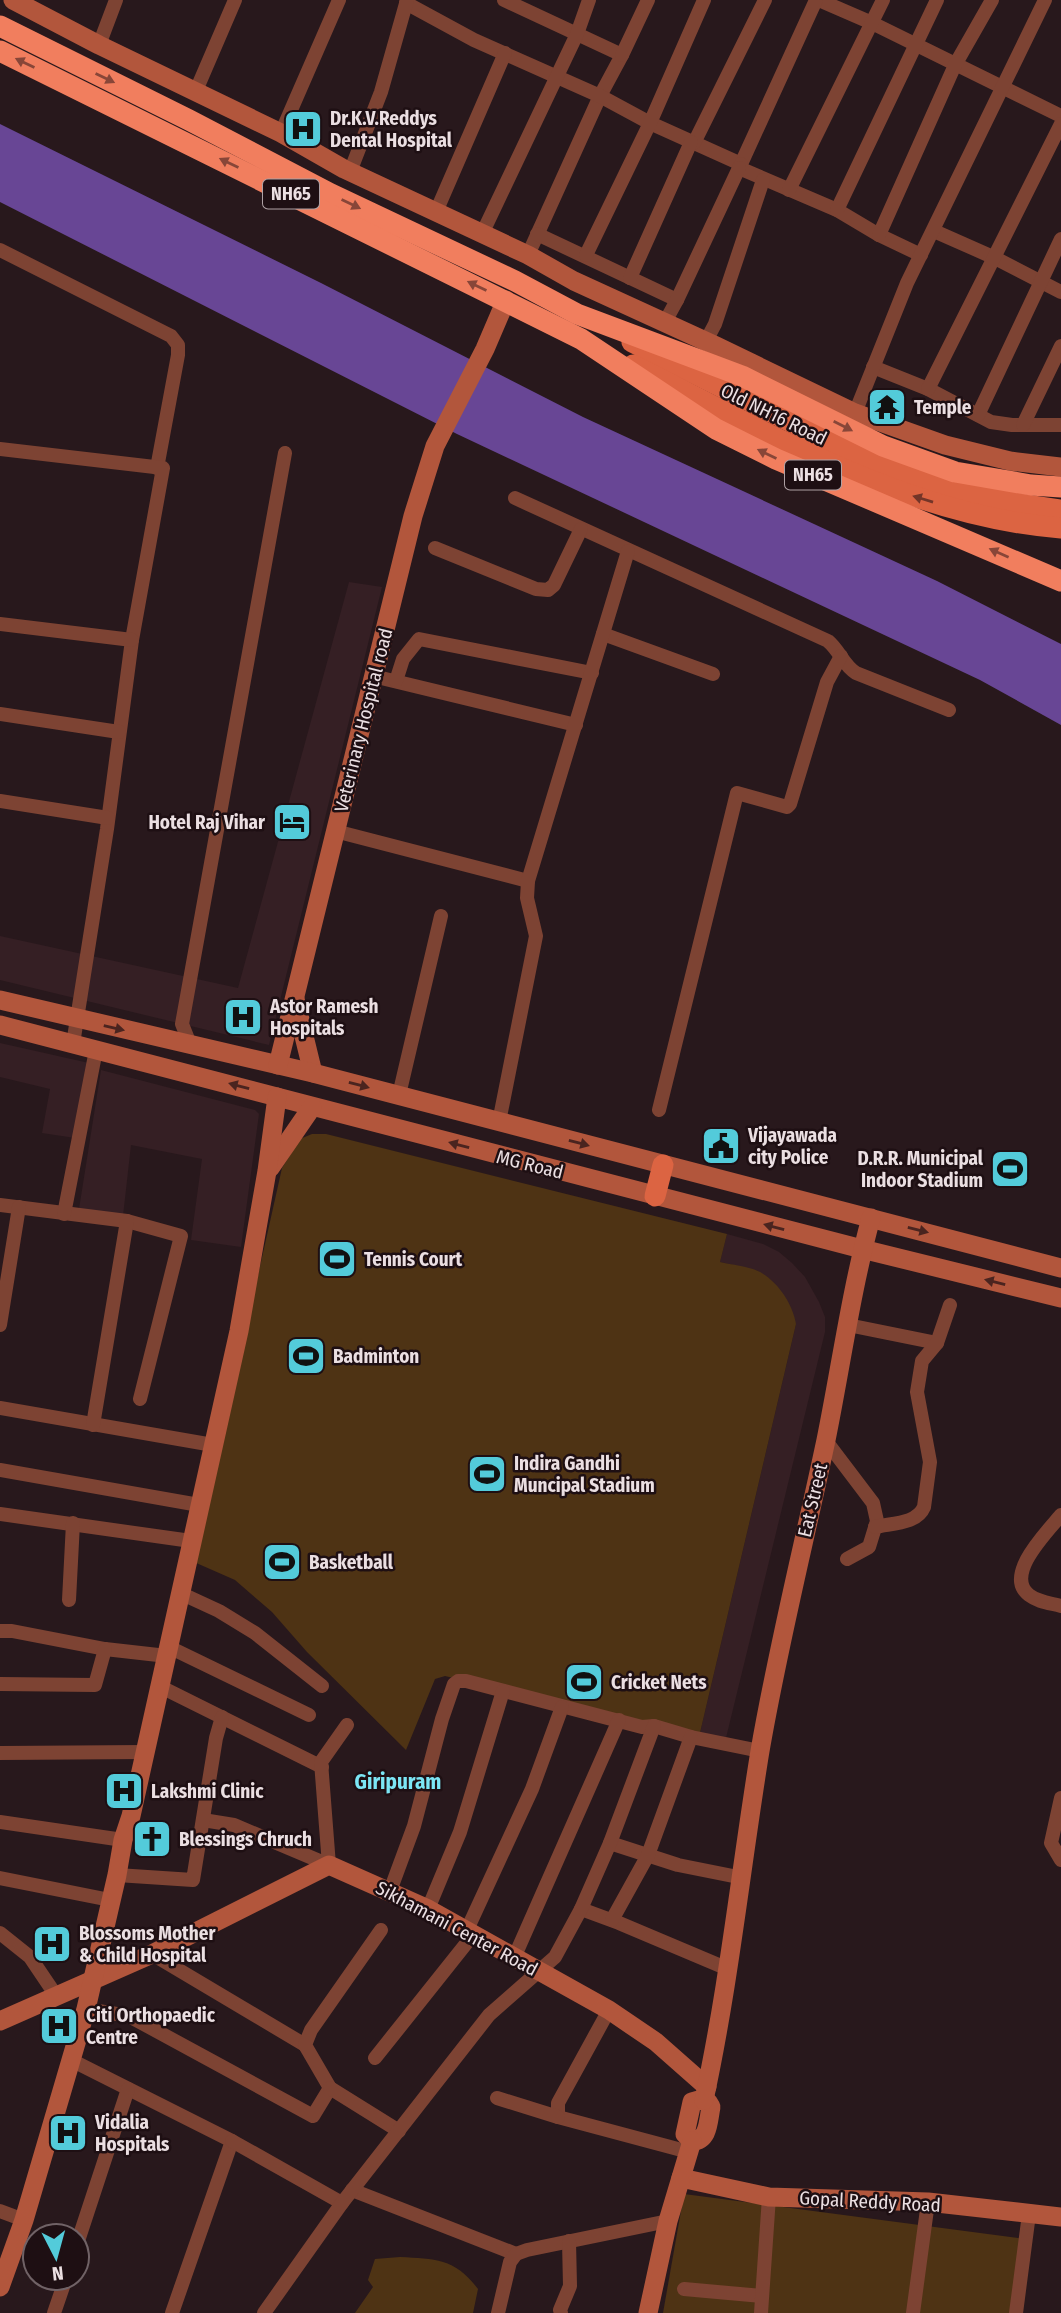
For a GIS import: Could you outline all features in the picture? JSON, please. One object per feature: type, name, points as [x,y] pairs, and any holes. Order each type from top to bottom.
[{"type":"highway","name":"NH65","points":[[0,26],[158,104],[510,291],[716,429],[775,459],[1057,577]]},
{"type":"highway","name":"NH65","points":[[0,51],[510,291],[742,376],[883,446],[955,472],[1031,485],[1061,487]]},
{"type":"main road","name":"Old NH16 Road","points":[[577,314],[755,405],[886,467],[989,498],[1061,510]]},
{"type":"main road","name":"Old NH16 Road","points":[[581,339],[830,463],[907,494],[986,516],[1061,528]]},
{"type":"main road","points":[[655,1196],[663,1165]]},
{"type":"street","points":[[13,0],[99,46],[281,133],[350,172],[855,414],[945,445],[1010,461],[1061,467]]},
{"type":"street","points":[[99,46],[116,0]]},
{"type":"street","points":[[195,93],[235,0]]},
{"type":"street","points":[[281,133],[340,0]]},
{"type":"street","points":[[504,0],[622,55]]},
{"type":"street","points":[[482,234],[577,34],[589,0]]},
{"type":"street","points":[[528,255],[600,96],[648,0]]},
{"type":"street","points":[[586,255],[650,123],[704,0]]},
{"type":"street","points":[[630,278],[693,143],[765,0]]},
{"type":"street","points":[[665,322],[817,0],[873,23],[1061,116]]},
{"type":"street","points":[[789,190],[883,0]]},
{"type":"street","points":[[837,210],[937,0]]},
{"type":"street","points":[[879,236],[955,65],[992,0]]},
{"type":"street","points":[[855,414],[907,283],[1045,0]]},
{"type":"street","points":[[350,172],[381,92],[406,1],[448,27],[600,96],[763,180],[837,210],[879,236],[921,256]]},
{"type":"street","points":[[436,212],[505,53]]},
{"type":"street","points":[[928,389],[1061,124]]},
{"type":"street","points":[[706,341],[715,324],[763,180]]},
{"type":"street","points":[[934,231],[1061,292]]},
{"type":"street","points":[[537,234],[677,300]]},
{"type":"street","points":[[978,415],[1061,239]]},
{"type":"street","points":[[0,250],[171,337],[178,345],[157,468]]},
{"type":"street","name":"Veterinary Hospital road","points":[[278,1065],[413,516],[435,446],[485,349],[528,255]]},
{"type":"street","points":[[1023,425],[1061,346]]},
{"type":"street","points":[[873,367],[928,389],[991,422],[1061,425]]},
{"type":"street","points":[[0,449],[163,468],[132,640],[73,1044]]},
{"type":"street","points":[[190,1044],[182,1024],[285,453]]},
{"type":"street","points":[[515,498],[828,641],[856,673],[949,710]]},
{"type":"street","points":[[435,548],[536,589],[548,590],[554,585],[581,529]]},
{"type":"street","points":[[499,1122],[536,936],[527,898],[528,881],[628,551]]},
{"type":"street","points":[[0,624],[132,640]]},
{"type":"street","points":[[603,634],[713,674]]},
{"type":"street","points":[[396,681],[402,659],[419,639],[592,673]]},
{"type":"street","points":[[659,1110],[737,793],[787,807],[790,804],[827,682],[841,656]]},
{"type":"street","points":[[373,676],[576,724]]},
{"type":"street","points":[[0,713],[119,732]]},
{"type":"street","points":[[0,801],[108,818]]},
{"type":"street","points":[[335,831],[528,881]]},
{"type":"street","points":[[399,1096],[441,916]]},
{"type":"street","points":[[294,995],[313,1073]]},
{"type":"street","name":"MG Road","points":[[0,1000],[313,1073],[1061,1268]]},
{"type":"street","name":"MG Road","points":[[0,1024],[862,1250],[1061,1298]]},
{"type":"street","points":[[64,1214],[96,1050]]},
{"type":"street","points":[[0,2287],[24,2220],[86,2009],[117,1875],[122,1840],[131,1816],[239,1331],[277,1097]]},
{"type":"street","points":[[267,1171],[312,1107]]},
{"type":"street","points":[[0,1205],[127,1221],[181,1236],[141,1399]]},
{"type":"street","points":[[0,1325],[19,1208]]},
{"type":"street","name":"Eat Street","points":[[690,2147],[705,2137],[711,2107],[705,2093],[743,1878],[760,1751],[794,1579],[826,1441],[862,1250],[871,1218]]},
{"type":"street","points":[[93,1425],[127,1221]]},
{"type":"street","points":[[876,1527],[915,1518],[921,1514],[924,1507],[930,1462],[917,1392],[922,1361],[937,1343],[950,1305]]},
{"type":"street","points":[[848,1325],[937,1343]]},
{"type":"street","points":[[0,1408],[213,1445]]},
{"type":"street","points":[[826,1441],[873,1503],[877,1514],[869,1547],[847,1559]]},
{"type":"street","points":[[0,1470],[199,1505]]},
{"type":"street","points":[[0,1514],[191,1541]]},
{"type":"street","points":[[1061,1515],[1027,1557],[1021,1581],[1024,1590],[1031,1597],[1061,1605]]},
{"type":"street","points":[[69,1600],[73,1523]]},
{"type":"street","points":[[180,1593],[219,1611],[256,1633],[322,1686]]},
{"type":"street","points":[[0,1631],[105,1649],[167,1656],[174,1650],[309,1715]]},
{"type":"street","points":[[0,1684],[95,1685],[105,1649]]},
{"type":"street","points":[[390,1891],[414,1826],[442,1719],[454,1684],[458,1681],[503,1690],[642,1727],[654,1726],[691,1737],[760,1751]]},
{"type":"street","points":[[159,1686],[322,1767]]},
{"type":"street","points":[[428,1909],[460,1832],[503,1690]]},
{"type":"street","points":[[375,2059],[470,1933],[532,1789],[562,1707]]},
{"type":"street","points":[[117,1875],[192,1880],[222,1717]]},
{"type":"street","points":[[514,1958],[619,1720]]},
{"type":"street","points":[[329,1865],[321,1762],[347,1725]]},
{"type":"street","points":[[264,2313],[342,2203],[489,2015],[555,1957],[581,1909],[610,1843],[654,1726]]},
{"type":"street","points":[[612,1920],[648,1855],[691,1737]]},
{"type":"street","points":[[0,1753],[145,1752]]},
{"type":"street","points":[[1061,1798],[1051,1843],[1061,1860]]},
{"type":"street","points":[[203,1820],[234,1825],[329,1865]]},
{"type":"street","points":[[0,1822],[122,1840]]},
{"type":"street","points":[[610,1843],[678,1865],[743,1878]]},
{"type":"street","points":[[0,2021],[152,1954],[329,1865]]},
{"type":"street","name":"Sikhamani Center Road","points":[[329,1865],[428,1909],[609,2010],[656,2042],[705,2093]]},
{"type":"street","points":[[0,1878],[110,1900]]},
{"type":"street","points":[[581,1909],[728,1969]]},
{"type":"street","points":[[305,2045],[311,2031],[381,1930]]},
{"type":"street","points":[[0,1933],[30,1957],[57,1997]]},
{"type":"street","points":[[152,1954],[305,2045],[330,2088],[398,2131]]},
{"type":"street","points":[[86,2009],[129,2016],[313,2116],[330,2088]]},
{"type":"street","points":[[558,2117],[558,2103],[609,2010]]},
{"type":"street","points":[[71,2060],[232,2141],[342,2203]]},
{"type":"street","points":[[84,2222],[128,2089]]},
{"type":"street","points":[[497,2098],[558,2117],[690,2147],[668,2221],[648,2313]]},
{"type":"street","points":[[172,2313],[232,2141]]},
{"type":"street","name":"Gopal Reddy Road","points":[[681,2178],[769,2197],[928,2202],[1061,2217]]},
{"type":"street","points":[[352,2190],[516,2254],[668,2221]]},
{"type":"street","points":[[761,2313],[769,2197]]},
{"type":"street","points":[[914,2313],[928,2202]]},
{"type":"street","points":[[0,2211],[24,2220]]},
{"type":"street","points":[[1016,2313],[1029,2214]]},
{"type":"street","points":[[561,2313],[570,2286],[569,2241]]},
{"type":"street","points":[[498,2313],[510,2262],[516,2254]]},
{"type":"street","points":[[684,2289],[762,2296]]},
{"type":"street","points":[[54,2313],[61,2292]]},
{"type":"shaded area","points":[[0,124],[583,417],[937,581],[1061,644],[1061,725],[980,680],[457,434],[0,202]]},
{"type":"shaded area","points":[[349,582],[382,587],[269,1045],[0,980],[0,936],[238,988]]},
{"type":"shaded area","points":[[0,1043],[89,1063],[75,1138],[42,1133],[50,1089],[0,1077]]},
{"type":"shaded area","points":[[101,1070],[255,1110],[259,1114],[241,1247],[191,1240],[202,1159],[131,1145],[123,1216],[79,1209]]},
{"type":"shaded area","name":"Indira Gandhi Muncipal Stadium","points":[[312,1134],[326,1134],[727,1234],[720,1262],[758,1271],[772,1280],[783,1293],[796,1324],[699,1737],[445,1676],[435,1679],[406,1750],[307,1652],[272,1612],[235,1580],[194,1562],[282,1168],[300,1139]]},
{"type":"shaded area","points":[[727,1234],[763,1244],[792,1263],[805,1277],[819,1302],[825,1317],[825,1332],[725,1742],[699,1737],[796,1324],[758,1271],[720,1262]]},
{"type":"shaded area","points":[[684,2194],[1026,2239],[1021,2313],[663,2313]]},
{"type":"shaded area","points":[[400,2257],[444,2262],[461,2271],[478,2289],[473,2313],[355,2313],[373,2287],[368,2280],[375,2259]]},
{"type":"place","name":"Dr.K.V.Reddys Dental Hospital","points":[[303,129]]},
{"type":"place","name":"Temple","points":[[887,407]]},
{"type":"place","name":"Hotel Raj Vihar","points":[[292,822]]},
{"type":"place","name":"Astor Ramesh Hospitals","points":[[243,1017]]},
{"type":"place","name":"Vijayawada city Police","points":[[721,1146]]},
{"type":"place","name":"D.R.R. Municipal Indoor Stadium","points":[[1010,1169]]},
{"type":"place","name":"Tennis Court","points":[[337,1259]]},
{"type":"place","name":"Badminton","points":[[306,1356]]},
{"type":"place","name":"Indira Gandhi Muncipal Stadium","points":[[487,1474]]},
{"type":"place","name":"Basketball","points":[[282,1562]]},
{"type":"place","name":"Cricket Nets","points":[[584,1682]]},
{"type":"place","name":"Lakshmi Clinic","points":[[124,1791]]},
{"type":"place","name":"Blessings Chruch","points":[[152,1839]]},
{"type":"place","name":"Blossoms Mother & Child Hospital","points":[[52,1944]]},
{"type":"place","name":"Citi Orthopaedic Centre","points":[[59,2026]]},
{"type":"place","name":"Vidalia Hospitals","points":[[68,2133]]},
{"type":"district","name":"Giripuram","points":[[398,1782]]}]
